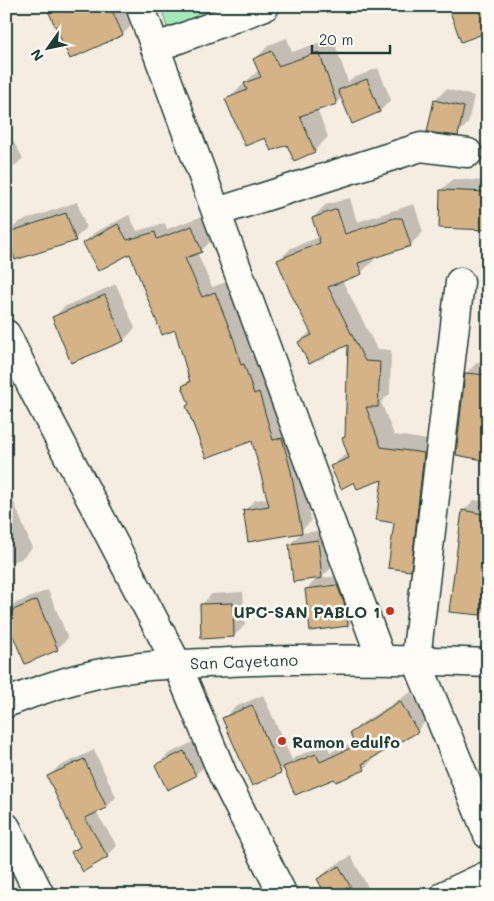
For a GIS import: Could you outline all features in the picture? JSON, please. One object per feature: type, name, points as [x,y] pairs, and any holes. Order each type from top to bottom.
[{"type":"street","points":[[140,6],[380,658]]},
{"type":"street","points":[[155,48],[265,6]]},
{"type":"street","points":[[217,212],[421,147],[468,153]]},
{"type":"street","points":[[460,282],[416,659],[488,835]]},
{"type":"street","points":[[6,334],[177,664],[223,774],[283,895]]},
{"type":"street","name":"San Cayetano","points":[[6,703],[58,683],[99,673],[177,664],[380,658],[488,663]]},
{"type":"street","points":[[6,827],[40,895]]},
{"type":"street","points":[[445,895],[488,875]]},
{"type":"green space","points":[[161,6],[237,6],[169,35]]},
{"type":"building","points":[[46,6],[110,6],[123,35],[70,59]]},
{"type":"building","points":[[448,6],[488,6],[488,32],[461,42]]},
{"type":"building","points":[[272,51],[278,66],[319,52],[337,104],[300,116],[315,152],[294,161],[287,145],[271,151],[265,138],[245,146],[225,99],[247,90],[244,83],[261,77],[253,59]]},
{"type":"building","points":[[367,79],[380,112],[352,124],[338,90]]},
{"type":"building","points":[[434,100],[464,107],[458,136],[427,132]]},
{"type":"building","points":[[440,190],[488,192],[488,230],[439,228]]},
{"type":"building","points":[[337,209],[345,234],[394,218],[402,218],[411,246],[358,263],[362,274],[328,287],[365,361],[380,362],[378,407],[366,407],[381,447],[424,453],[411,571],[388,568],[394,523],[376,520],[382,480],[357,489],[354,482],[341,489],[330,466],[349,458],[342,438],[345,437],[348,345],[309,364],[298,342],[312,335],[290,292],[277,260],[320,243],[312,218]]},
{"type":"building","points":[[66,213],[76,241],[15,260],[6,233]]},
{"type":"building","points":[[118,224],[127,240],[155,232],[157,239],[192,226],[202,252],[185,258],[202,297],[215,292],[234,340],[241,365],[244,364],[254,394],[259,392],[273,440],[282,438],[291,471],[302,533],[248,542],[243,510],[269,506],[252,441],[206,458],[186,406],[189,404],[182,386],[190,382],[175,330],[162,335],[130,254],[98,271],[83,243]]},
{"type":"building","points":[[105,295],[124,341],[71,363],[52,317]]},
{"type":"building","points":[[465,373],[488,375],[488,461],[456,455]]},
{"type":"building","points":[[462,510],[488,515],[488,546],[483,575],[485,575],[481,615],[449,612]]},
{"type":"building","points":[[318,540],[322,578],[293,582],[289,544]]},
{"type":"building","points":[[337,585],[346,608],[348,626],[310,631],[305,589]]},
{"type":"building","points":[[37,600],[58,650],[25,664],[6,620],[6,613]]},
{"type":"building","points":[[233,603],[234,637],[201,639],[200,604]]},
{"type":"building","points":[[400,701],[418,732],[362,764],[365,770],[336,782],[334,779],[295,795],[283,767],[316,754],[320,762],[355,746],[350,733]]},
{"type":"building","points":[[252,705],[281,773],[252,786],[222,718]]},
{"type":"building","points":[[184,751],[196,776],[167,790],[155,765]]},
{"type":"building","points":[[84,759],[107,808],[85,818],[108,857],[83,872],[71,852],[80,847],[47,776]]},
{"type":"building","points":[[339,866],[355,895],[326,895],[317,879]]},
{"type":"place","name":"UPC-SAN PABLO 1","points":[[390,611]]},
{"type":"place","name":"Ramon edulfo","points":[[282,741]]}]
